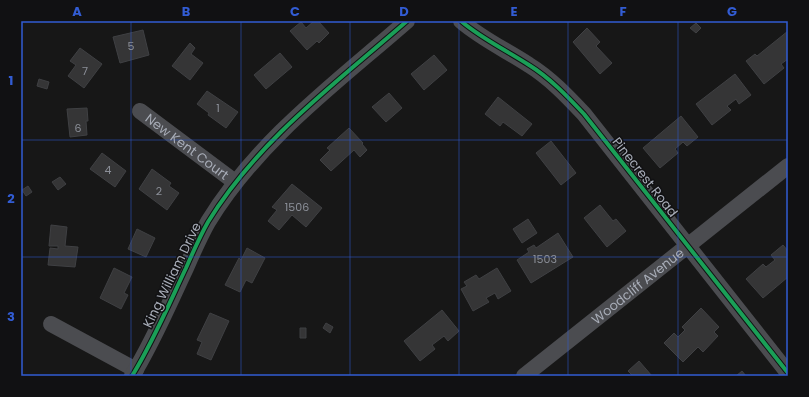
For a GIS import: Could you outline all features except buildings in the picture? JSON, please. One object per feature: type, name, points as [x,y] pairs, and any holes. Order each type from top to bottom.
[{"type":"street","name":"King William Drive","points":[[134,373],[153,338],[208,222],[235,182],[264,148],[295,118],[407,21]]},
{"type":"street","name":"Pinecrest Road","points":[[461,21],[474,32],[529,65],[557,86],[584,114],[788,372]]},
{"type":"street","name":"New Kent Court","points":[[140,111],[235,182]]},
{"type":"street","name":"Woodcliff Avenue","points":[[524,376],[788,166]]},
{"type":"street","points":[[51,324],[134,373]]},
{"type":"cycle path","points":[[132,376],[154,336],[205,227],[228,192],[250,165],[300,114],[407,21]]},
{"type":"cycle path","points":[[461,21],[551,81],[584,114],[788,373]]}]
